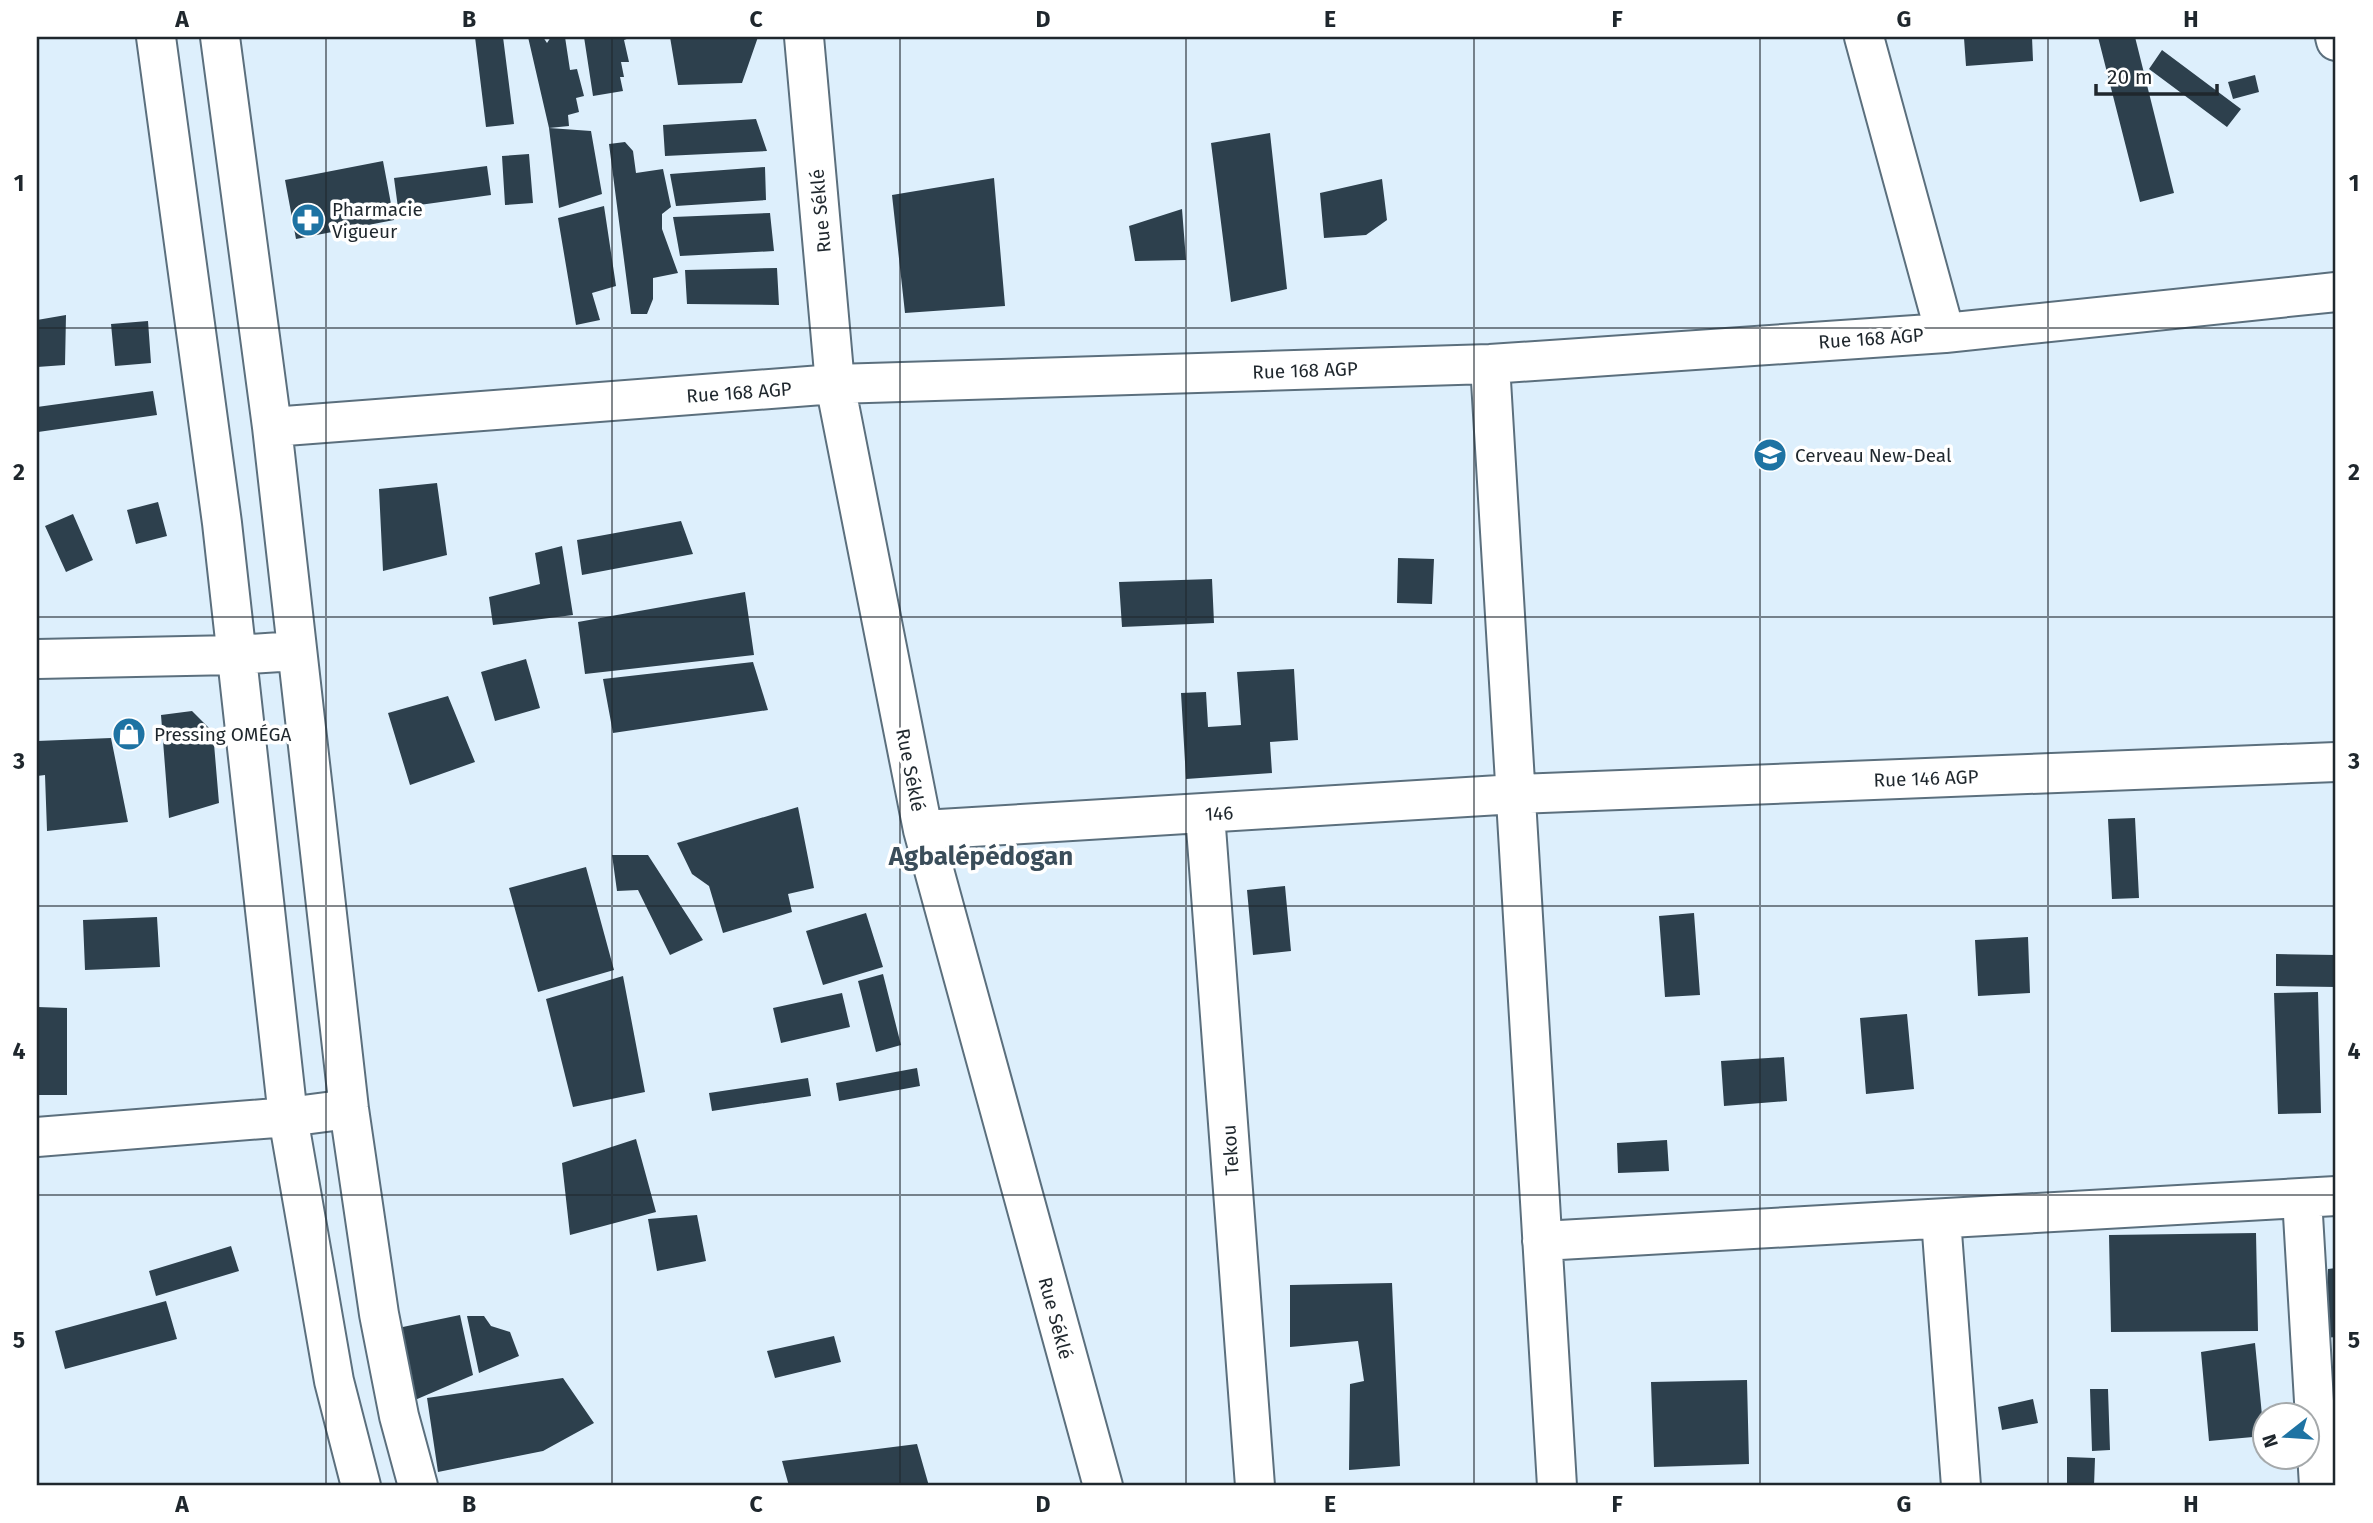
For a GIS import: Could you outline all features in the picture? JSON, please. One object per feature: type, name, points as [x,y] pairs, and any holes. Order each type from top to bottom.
[{"type":"street","points":[[156,37],[222,523],[288,1117],[334,1381],[360,1486]]},
{"type":"street","points":[[220,37],[272,427],[349,1109],[379,1314],[399,1416],[418,1486]]},
{"type":"street","name":"Rue Séklé","points":[[804,37],[835,384],[923,830],[1103,1486]]},
{"type":"street","points":[[1864,37],[1945,334]]},
{"type":"street","name":"Rue 168 AGP","points":[[272,427],[835,384],[1490,364],[1945,334],[2336,292]]},
{"type":"street","points":[[1490,364],[1557,1486]]},
{"type":"street","points":[[37,659],[235,655],[296,651]]},
{"type":"street","name":"Rue 146 AGP","points":[[1516,794],[2336,762]]},
{"type":"street","name":"146","points":[[923,830],[1516,794]]},
{"type":"street","name":"Tekou","points":[[1205,814],[1255,1486]]},
{"type":"street","points":[[37,1138],[288,1117],[349,1109]]},
{"type":"street","points":[[1542,1241],[2319,1197],[2319,1486]]},
{"type":"street","points":[[1941,1219],[1961,1486]]},
{"type":"building","points":[[475,37],[503,37],[514,124],[486,127]]},
{"type":"building","points":[[528,37],[543,37],[547,43],[551,37],[565,37],[570,70],[577,69],[584,96],[576,98],[579,112],[568,115],[569,126],[549,128]]},
{"type":"building","points":[[584,37],[632,37],[624,40],[629,62],[621,62],[623,91],[593,96]]},
{"type":"building","points":[[670,37],[758,37],[742,83],[678,85]]},
{"type":"building","points":[[2032,37],[2033,61],[1966,66],[1964,38]]},
{"type":"building","points":[[2098,37],[2135,37],[2174,193],[2140,202]]},
{"type":"building","points":[[2162,50],[2241,109],[2227,127],[2149,69]]},
{"type":"building","points":[[2255,75],[2259,92],[2233,99],[2228,82]]},
{"type":"building","points":[[756,119],[767,151],[665,156],[663,125]]},
{"type":"building","points":[[549,128],[591,131],[602,194],[559,208]]},
{"type":"building","points":[[1270,133],[1287,289],[1231,302],[1211,143]]},
{"type":"building","points":[[625,142],[633,151],[636,173],[663,169],[671,207],[662,214],[662,229],[678,273],[653,278],[653,299],[647,314],[631,314],[609,144]]},
{"type":"building","points":[[529,154],[533,203],[505,205],[502,156]]},
{"type":"building","points":[[383,161],[394,220],[296,239],[285,180]]},
{"type":"building","points":[[487,166],[491,195],[398,208],[394,178]]},
{"type":"building","points":[[765,167],[766,200],[676,206],[670,174]]},
{"type":"building","points":[[994,178],[1005,306],[905,313],[892,195]]},
{"type":"building","points":[[1382,179],[1387,220],[1366,235],[1324,238],[1320,193]]},
{"type":"building","points":[[604,206],[616,286],[592,293],[600,320],[576,325],[558,218]]},
{"type":"building","points":[[1182,209],[1186,260],[1135,261],[1129,226]]},
{"type":"building","points":[[770,213],[774,251],[680,256],[673,217]]},
{"type":"building","points":[[777,268],[779,305],[687,304],[685,270]]},
{"type":"building","points":[[66,315],[65,365],[37,367],[37,320]]},
{"type":"building","points":[[148,321],[151,363],[115,366],[111,324]]},
{"type":"building","points":[[153,391],[157,415],[38,432],[37,407]]},
{"type":"building","points":[[437,483],[447,555],[383,571],[379,489]]},
{"type":"building","points":[[158,502],[167,536],[136,544],[127,510]]},
{"type":"building","points":[[73,514],[93,560],[66,572],[45,526]]},
{"type":"building","points":[[681,521],[693,554],[582,575],[577,540]]},
{"type":"building","points":[[562,546],[573,615],[493,625],[489,597],[540,584],[535,553]]},
{"type":"building","points":[[1398,558],[1434,559],[1432,604],[1397,603]]},
{"type":"building","points":[[1212,579],[1214,623],[1122,627],[1119,582]]},
{"type":"building","points":[[745,592],[754,655],[585,674],[578,622]]},
{"type":"building","points":[[526,659],[540,708],[495,721],[481,672]]},
{"type":"building","points":[[753,662],[768,710],[613,733],[603,679]]},
{"type":"building","points":[[1294,669],[1298,740],[1270,742],[1272,773],[1186,779],[1181,693],[1206,692],[1208,727],[1241,725],[1237,672]]},
{"type":"building","points":[[448,696],[475,762],[410,785],[388,713]]},
{"type":"building","points":[[192,711],[213,732],[219,803],[169,818],[161,715]]},
{"type":"building","points":[[111,738],[128,822],[47,831],[45,775],[37,776],[37,741]]},
{"type":"building","points":[[798,807],[814,888],[788,894],[792,912],[723,933],[709,886],[692,874],[677,843]]},
{"type":"building","points":[[2135,818],[2139,898],[2112,899],[2108,819]]},
{"type":"building","points":[[612,855],[648,855],[703,940],[670,955],[638,890],[617,891]]},
{"type":"building","points":[[586,867],[614,970],[538,992],[509,888]]},
{"type":"building","points":[[1285,886],[1291,951],[1253,955],[1247,890]]},
{"type":"building","points":[[866,913],[883,967],[823,985],[806,931]]},
{"type":"building","points":[[1694,913],[1700,995],[1665,997],[1659,916]]},
{"type":"building","points":[[157,917],[160,967],[85,970],[83,920]]},
{"type":"building","points":[[2028,937],[2030,993],[1978,996],[1975,940]]},
{"type":"building","points":[[2276,954],[2336,955],[2336,987],[2276,986]]},
{"type":"building","points":[[883,974],[901,1045],[876,1052],[858,981]]},
{"type":"building","points":[[623,976],[645,1092],[573,1107],[546,999]]},
{"type":"building","points":[[2318,992],[2321,1113],[2278,1114],[2274,993]]},
{"type":"building","points":[[842,993],[850,1027],[781,1043],[773,1008]]},
{"type":"building","points":[[37,1007],[67,1008],[67,1095],[37,1095]]},
{"type":"building","points":[[1907,1014],[1914,1089],[1866,1094],[1860,1018]]},
{"type":"building","points":[[1784,1057],[1787,1101],[1724,1106],[1721,1061]]},
{"type":"building","points":[[917,1068],[920,1086],[839,1101],[836,1083]]},
{"type":"building","points":[[808,1078],[811,1096],[712,1111],[709,1093]]},
{"type":"building","points":[[636,1139],[656,1212],[570,1235],[562,1163]]},
{"type":"building","points":[[1667,1140],[1669,1171],[1618,1173],[1617,1143]]},
{"type":"building","points":[[697,1215],[706,1261],[657,1271],[648,1219]]},
{"type":"building","points":[[2256,1233],[2258,1331],[2111,1332],[2109,1235]]},
{"type":"building","points":[[231,1246],[239,1271],[156,1296],[149,1271]]},
{"type":"building","points":[[2336,1268],[2336,1337],[2325,1338],[2328,1269]]},
{"type":"building","points":[[1392,1283],[1400,1466],[1349,1470],[1350,1384],[1364,1381],[1358,1341],[1290,1347],[1290,1285]]},
{"type":"building","points":[[166,1301],[177,1339],[65,1369],[55,1331]]},
{"type":"building","points":[[460,1315],[473,1375],[408,1403],[398,1328]]},
{"type":"building","points":[[467,1316],[484,1316],[491,1326],[510,1332],[519,1356],[479,1373]]},
{"type":"building","points":[[834,1336],[841,1362],[775,1378],[767,1351]]},
{"type":"building","points":[[2255,1343],[2261,1400],[2250,1400],[2250,1437],[2209,1441],[2201,1352]]},
{"type":"building","points":[[563,1378],[594,1423],[543,1451],[438,1472],[427,1398]]},
{"type":"building","points":[[1747,1380],[1749,1464],[1654,1467],[1651,1382]]},
{"type":"building","points":[[2090,1389],[2108,1389],[2110,1450],[2092,1451]]},
{"type":"building","points":[[2033,1399],[2038,1423],[2002,1430],[1998,1407]]},
{"type":"building","points":[[917,1444],[929,1486],[789,1486],[782,1461]]},
{"type":"building","points":[[2067,1457],[2095,1458],[2094,1486],[2067,1486]]},
{"type":"place","name":"Pharmacie Vigueur","points":[[308,220]]},
{"type":"place","name":"Cerveau New-Deal","points":[[1770,455]]},
{"type":"place","name":"Pressing OMÉGA","points":[[129,734]]},
{"type":"district","name":"Agbalépédogan","points":[[981,856]]}]
